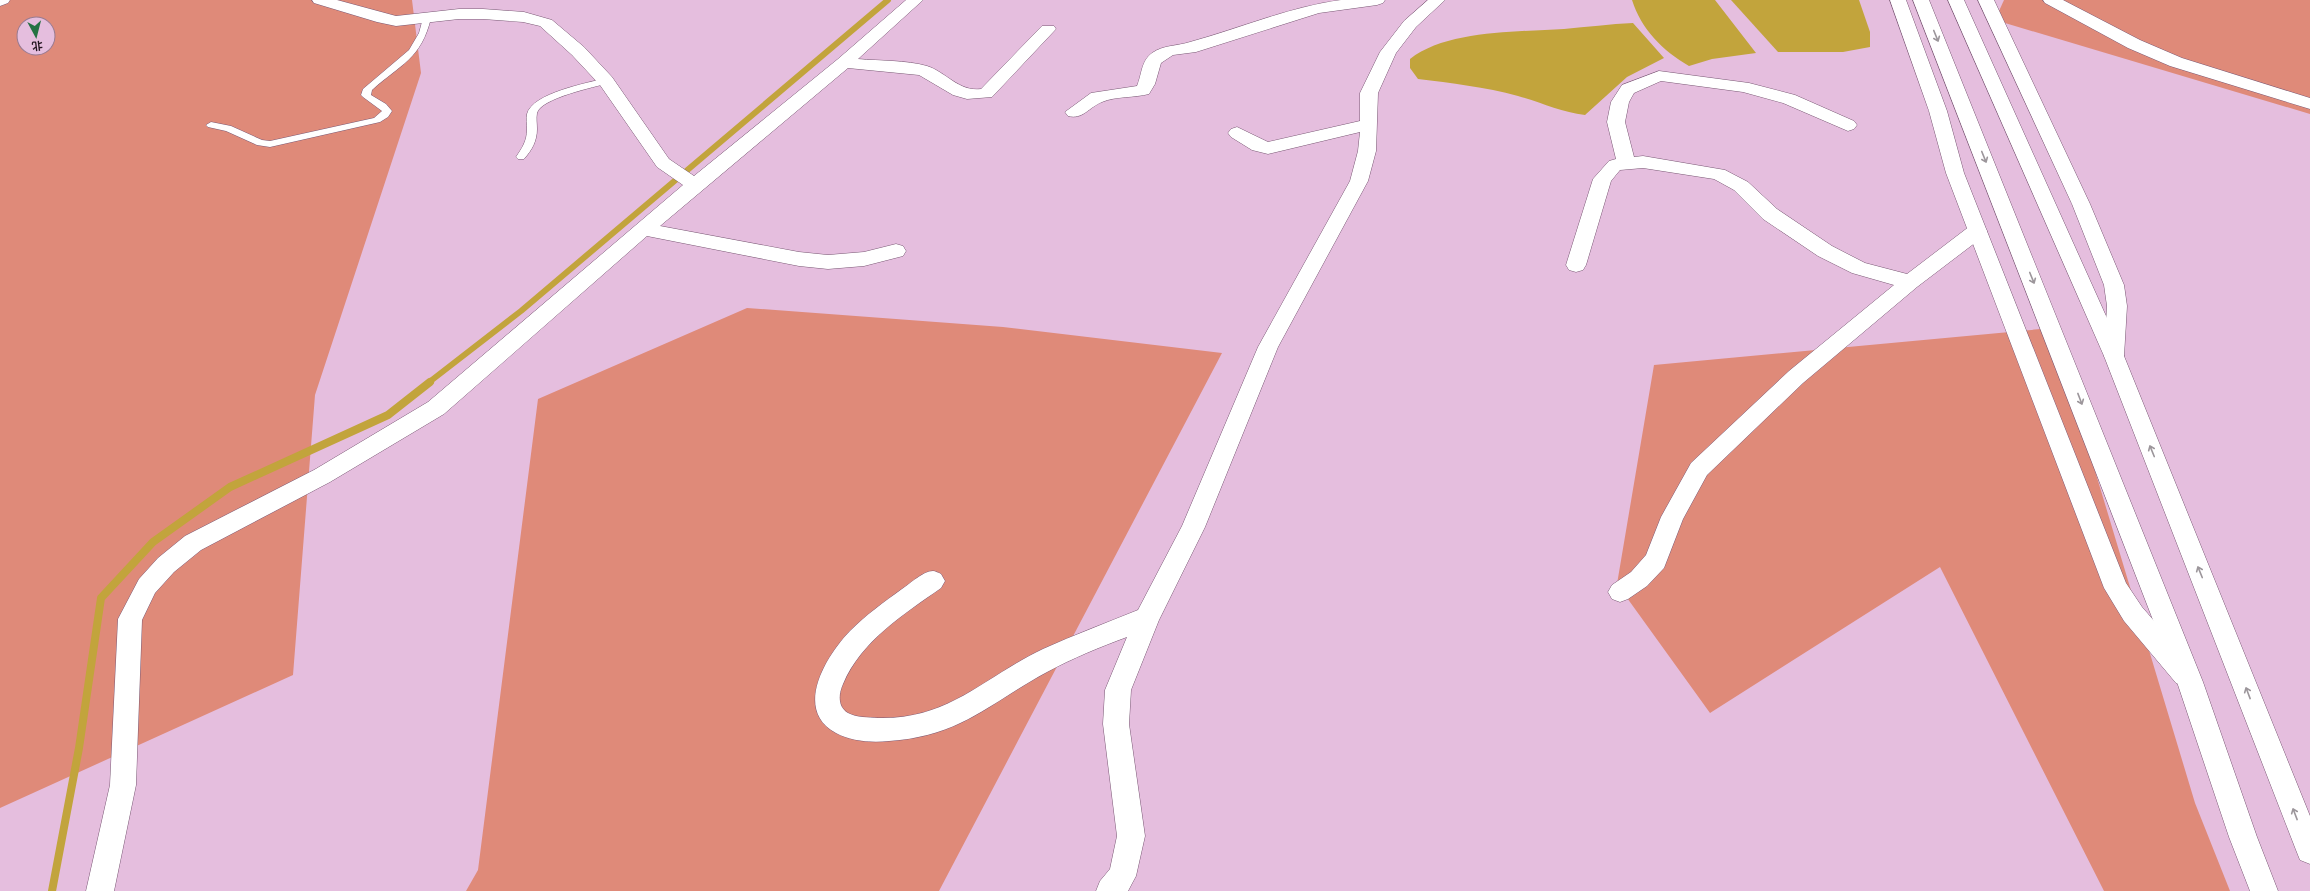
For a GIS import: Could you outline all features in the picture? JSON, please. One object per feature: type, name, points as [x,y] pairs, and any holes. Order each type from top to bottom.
[{"type":"main road","points":[[320,0],[383,19],[396,20],[427,18],[459,14],[524,17],[546,23],[578,50],[606,81],[651,148],[670,169],[692,182]]},
{"type":"main road","points":[[444,0],[459,14]]},
{"type":"main road","points":[[100,891],[123,785],[130,619],[147,586],[166,565],[193,543],[322,476],[436,408],[643,229],[692,182],[844,63],[915,0]]},
{"type":"main road","points":[[1074,112],[1097,97],[1143,90],[1147,85],[1152,64],[1157,56],[1173,50],[1190,48],[1317,8],[1377,0]]},
{"type":"main road","points":[[1110,891],[1122,876],[1131,836],[1116,724],[1118,690],[1147,618],[1193,527],[1268,347],[1359,181],[1367,151],[1370,124],[1369,93],[1388,52],[1410,24],[1437,0]]},
{"type":"main road","points":[[1898,0],[1938,111],[1955,173],[2116,588],[2133,614],[2190,682]]},
{"type":"main road","points":[[1921,0],[2190,682],[2243,837],[2264,891]]},
{"type":"main road","points":[[1956,0],[2114,356],[2310,850]]},
{"type":"main road","points":[[1986,0],[2081,204],[2114,285],[2117,306],[2114,356]]},
{"type":"main road","points":[[2051,0],[2134,44],[2176,62],[2310,104]]},
{"type":"main road","points":[[844,63],[922,70],[933,74],[958,92],[974,96],[986,92],[1048,29]]},
{"type":"main road","points":[[1626,162],[1616,122],[1620,102],[1628,89],[1643,81],[1659,76],[1743,87],[1789,99],[1848,125]]},
{"type":"main road","points":[[1237,133],[1258,146],[1268,148],[1370,124]]},
{"type":"main road","points":[[1576,265],[1602,179],[1615,165],[1626,162],[1643,162],[1719,174],[1741,186],[1770,214],[1825,251],[1859,268],[1910,282]]},
{"type":"main road","points":[[643,229],[799,260],[828,262],[864,259],[896,251]]},
{"type":"main road","points":[[1620,592],[1639,579],[1656,562],[1672,517],[1699,469],[1796,377],[1910,282],[1977,231]]},
{"type":"main road","points":[[933,581],[875,622],[855,644],[832,676],[826,696],[828,710],[836,721],[858,730],[890,730],[936,722],[968,707],[1039,664],[1147,618]]},
{"type":"lane","points":[[212,126],[228,128],[260,144],[270,144],[359,126],[378,120],[385,115],[387,111],[384,107],[368,98],[366,95],[368,89],[412,53],[424,36],[427,18]]},
{"type":"lane","points":[[522,157],[531,144],[533,137],[532,113],[538,103],[606,81]]},
{"type":"shaded area","points":[[0,0],[412,0],[421,73],[315,395],[293,675],[0,808]]},
{"type":"shaded area","points":[[1632,0],[1715,0],[1756,53],[1712,59],[1689,66],[1670,53],[1647,30],[1636,11]]},
{"type":"shaded area","points":[[1731,0],[1859,0],[1870,32],[1870,47],[1843,52],[1778,52]]},
{"type":"shaded area","points":[[2004,0],[2310,0],[2310,114],[1995,20]]},
{"type":"shaded area","points":[[1633,23],[1664,58],[1627,77],[1585,115],[1568,112],[1518,96],[1493,90],[1418,79],[1410,68],[1410,59],[1443,42],[1484,34]]},
{"type":"shaded area","points":[[747,308],[1003,327],[1222,353],[939,891],[466,891],[478,870],[538,399]]},
{"type":"shaded area","points":[[2052,328],[2195,803],[2230,891],[2104,891],[1940,567],[1710,713],[1617,584],[1654,365]]},
{"type":"waterway","points":[[428,383],[521,311],[888,0]]},
{"type":"waterway","points":[[52,891],[79,748],[101,598],[153,542],[230,487],[388,415],[430,382]]}]
